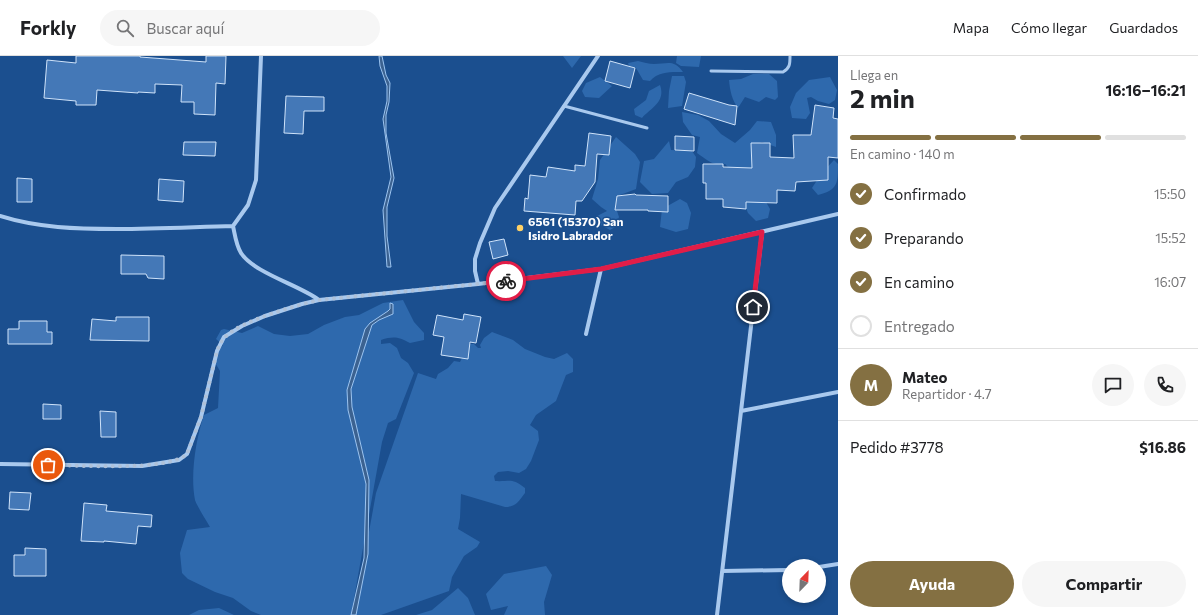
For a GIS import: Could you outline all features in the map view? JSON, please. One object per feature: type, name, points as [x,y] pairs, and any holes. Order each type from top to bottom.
[{"type":"street","points":[[233,226],[248,206],[256,180],[261,56]]},
{"type":"street","points":[[478,284],[475,271],[475,259],[495,208],[598,56]]},
{"type":"street","points":[[0,464],[142,466],[179,460],[187,454],[201,417],[217,351],[224,337],[242,326],[265,316],[302,304],[319,300],[478,284],[601,269],[838,214]]},
{"type":"street","points":[[0,216],[44,226],[82,229],[233,226]]},
{"type":"street","points":[[233,226],[242,254],[254,264],[277,278],[309,292],[319,300]]},
{"type":"street","points":[[717,615],[762,232]]},
{"type":"street","points":[[586,334],[601,269]]},
{"type":"street","points":[[741,411],[838,392]]},
{"type":"street","points":[[826,566],[838,564]]},
{"type":"street","points":[[722,572],[782,570]]},
{"type":"lane","points":[[711,71],[783,72],[788,70],[790,56]]},
{"type":"lane","points":[[564,106],[648,128]]},
{"type":"shaded area","points":[[379,56],[382,56],[386,75],[390,83],[389,102],[386,115],[386,133],[394,178],[387,207],[387,236],[391,267],[387,267],[383,210],[391,177],[383,119],[387,101],[387,86],[380,66]]},
{"type":"shaded area","points":[[563,56],[581,56],[572,68]]},
{"type":"shaded area","points":[[677,56],[701,56],[699,67],[681,66],[676,63]]},
{"type":"shaded area","points":[[638,61],[652,64],[670,63],[676,65],[683,72],[665,73],[657,75],[650,81],[643,80],[636,68],[629,66],[628,63]]},
{"type":"shaded area","points":[[753,74],[769,74],[777,81],[778,97],[775,100],[766,97],[759,102],[745,97],[738,108],[734,102],[729,80],[741,79]]},
{"type":"shaded area","points":[[672,76],[684,76],[686,82],[682,106],[668,108],[669,91]]},
{"type":"shaded area","points":[[600,77],[612,86],[599,98],[585,97],[582,91],[586,83]]},
{"type":"shaded area","points":[[830,77],[837,90],[835,100],[829,104],[811,97],[807,98],[810,113],[806,119],[792,118],[790,107],[796,93],[809,80]]},
{"type":"shaded area","points":[[660,85],[661,96],[657,104],[642,118],[635,115],[634,109],[646,100],[649,91]]},
{"type":"shaded area","points":[[682,112],[698,115],[709,121],[721,134],[735,143],[750,130],[757,121],[771,122],[776,135],[776,147],[762,142],[752,146],[768,166],[736,175],[725,164],[717,164],[707,160],[697,153],[700,137],[692,135],[683,122]]},
{"type":"shaded area","points":[[616,137],[635,154],[640,162],[636,189],[620,195],[615,205],[619,217],[615,227],[610,230],[601,225],[597,216],[607,211],[592,199],[598,179],[600,160]]},
{"type":"shaded area","points":[[669,141],[671,150],[692,151],[696,157],[695,167],[688,177],[676,182],[668,193],[652,194],[640,182],[644,161],[654,159]]},
{"type":"shaded area","points":[[834,160],[838,164],[836,185],[830,191],[818,195],[812,188],[821,174]]},
{"type":"shaded area","points":[[680,199],[687,203],[691,213],[688,229],[676,232],[660,227],[662,209]]},
{"type":"shaded area","points":[[743,201],[766,202],[770,209],[768,218],[756,221],[748,213]]},
{"type":"shaded area","points":[[403,300],[414,322],[424,333],[424,340],[410,343],[396,338],[381,340],[381,344],[390,343],[397,348],[401,358],[408,363],[414,373],[396,419],[388,423],[382,442],[351,615],[261,615],[251,611],[233,598],[215,592],[188,579],[182,573],[180,553],[187,530],[210,527],[195,500],[193,479],[196,445],[204,415],[218,408],[220,371],[214,361],[216,354],[223,345],[216,339],[221,330],[224,329],[242,333],[258,326],[274,334],[290,336],[308,334],[324,325],[345,317],[359,315],[383,303]]},
{"type":"shaded area","points":[[390,303],[393,304],[393,314],[372,325],[351,389],[352,407],[369,480],[368,554],[356,615],[351,615],[364,558],[366,484],[348,410],[347,390],[365,329],[370,323],[390,309]]},
{"type":"shaded area","points":[[492,332],[513,340],[525,349],[545,357],[554,359],[567,353],[573,359],[573,372],[566,375],[556,401],[536,415],[530,425],[538,431],[539,440],[531,461],[526,469],[519,473],[508,471],[498,472],[494,476],[495,481],[517,482],[525,488],[525,493],[515,505],[509,507],[461,494],[458,529],[480,542],[477,547],[464,556],[452,577],[449,591],[381,615],[354,615],[376,493],[418,373],[436,379],[438,374],[448,368],[454,361],[460,362],[469,344],[474,344],[478,348],[481,348],[480,345],[484,338]]},
{"type":"shaded area","points":[[546,566],[552,575],[544,602],[545,615],[504,615],[508,606],[491,610],[486,594],[504,574]]},
{"type":"shaded area","points":[[458,588],[468,598],[475,615],[416,615],[432,610]]},
{"type":"shaded area","points":[[219,608],[234,615],[189,615],[199,610]]},
{"type":"building","points":[[76,56],[140,56],[206,62],[206,56],[226,56],[225,84],[216,83],[215,115],[194,114],[194,102],[181,102],[182,85],[155,84],[155,93],[97,90],[96,105],[76,105],[76,101],[44,98],[47,60],[76,63]]},
{"type":"building","points":[[610,61],[635,68],[630,88],[605,81]]},
{"type":"building","points":[[689,93],[737,106],[735,125],[684,109]]},
{"type":"building","points":[[286,96],[324,97],[324,111],[304,111],[303,134],[284,133]]},
{"type":"building","points":[[815,105],[834,108],[833,118],[838,119],[838,158],[828,157],[828,180],[796,182],[795,191],[777,190],[777,203],[746,202],[746,209],[723,207],[723,199],[706,199],[706,183],[703,183],[703,164],[723,164],[723,167],[752,168],[751,143],[770,143],[770,157],[794,158],[793,135],[811,135]]},
{"type":"building","points":[[589,133],[611,136],[609,155],[597,154],[595,182],[582,201],[576,201],[575,215],[524,211],[525,198],[528,199],[530,175],[546,177],[548,167],[575,171],[575,165],[585,166]]},
{"type":"building","points":[[675,136],[694,137],[694,151],[675,150]]},
{"type":"building","points":[[184,142],[216,142],[215,156],[183,155]]},
{"type":"building","points":[[17,178],[32,179],[32,202],[17,202]]},
{"type":"building","points":[[159,179],[184,181],[183,202],[158,200]]},
{"type":"building","points":[[635,194],[668,196],[668,212],[648,210],[615,210],[617,196]]},
{"type":"building","points":[[504,239],[508,255],[493,259],[489,242]]},
{"type":"building","points":[[121,255],[164,256],[164,279],[148,278],[146,274],[121,274]]},
{"type":"building","points":[[464,314],[481,317],[476,343],[470,342],[468,359],[441,355],[444,337],[433,335],[437,315],[463,320]]},
{"type":"building","points":[[116,317],[149,317],[149,341],[90,340],[92,319],[116,321]]},
{"type":"building","points":[[19,321],[47,321],[47,332],[52,332],[52,344],[8,344],[8,329],[19,329]]},
{"type":"building","points":[[43,404],[61,405],[61,419],[43,419]]},
{"type":"building","points":[[100,411],[116,412],[116,437],[101,437]]},
{"type":"building","points":[[10,492],[31,493],[29,510],[9,509]]},
{"type":"building","points":[[84,503],[107,505],[106,511],[152,515],[151,527],[138,526],[136,544],[104,541],[81,541]]},
{"type":"building","points":[[25,548],[46,549],[46,576],[14,576],[14,555],[25,555]]},
{"type":"way so far","points":[[48,465],[142,466],[179,460],[187,454],[201,417],[217,351],[224,337],[265,316],[319,300],[506,281]]},
{"type":"place","name":"6561 (15370) San Isidro Labrador","points":[[520,228]]},
{"type":"route","points":[[506,281],[601,269],[762,232],[753,307]]}]
